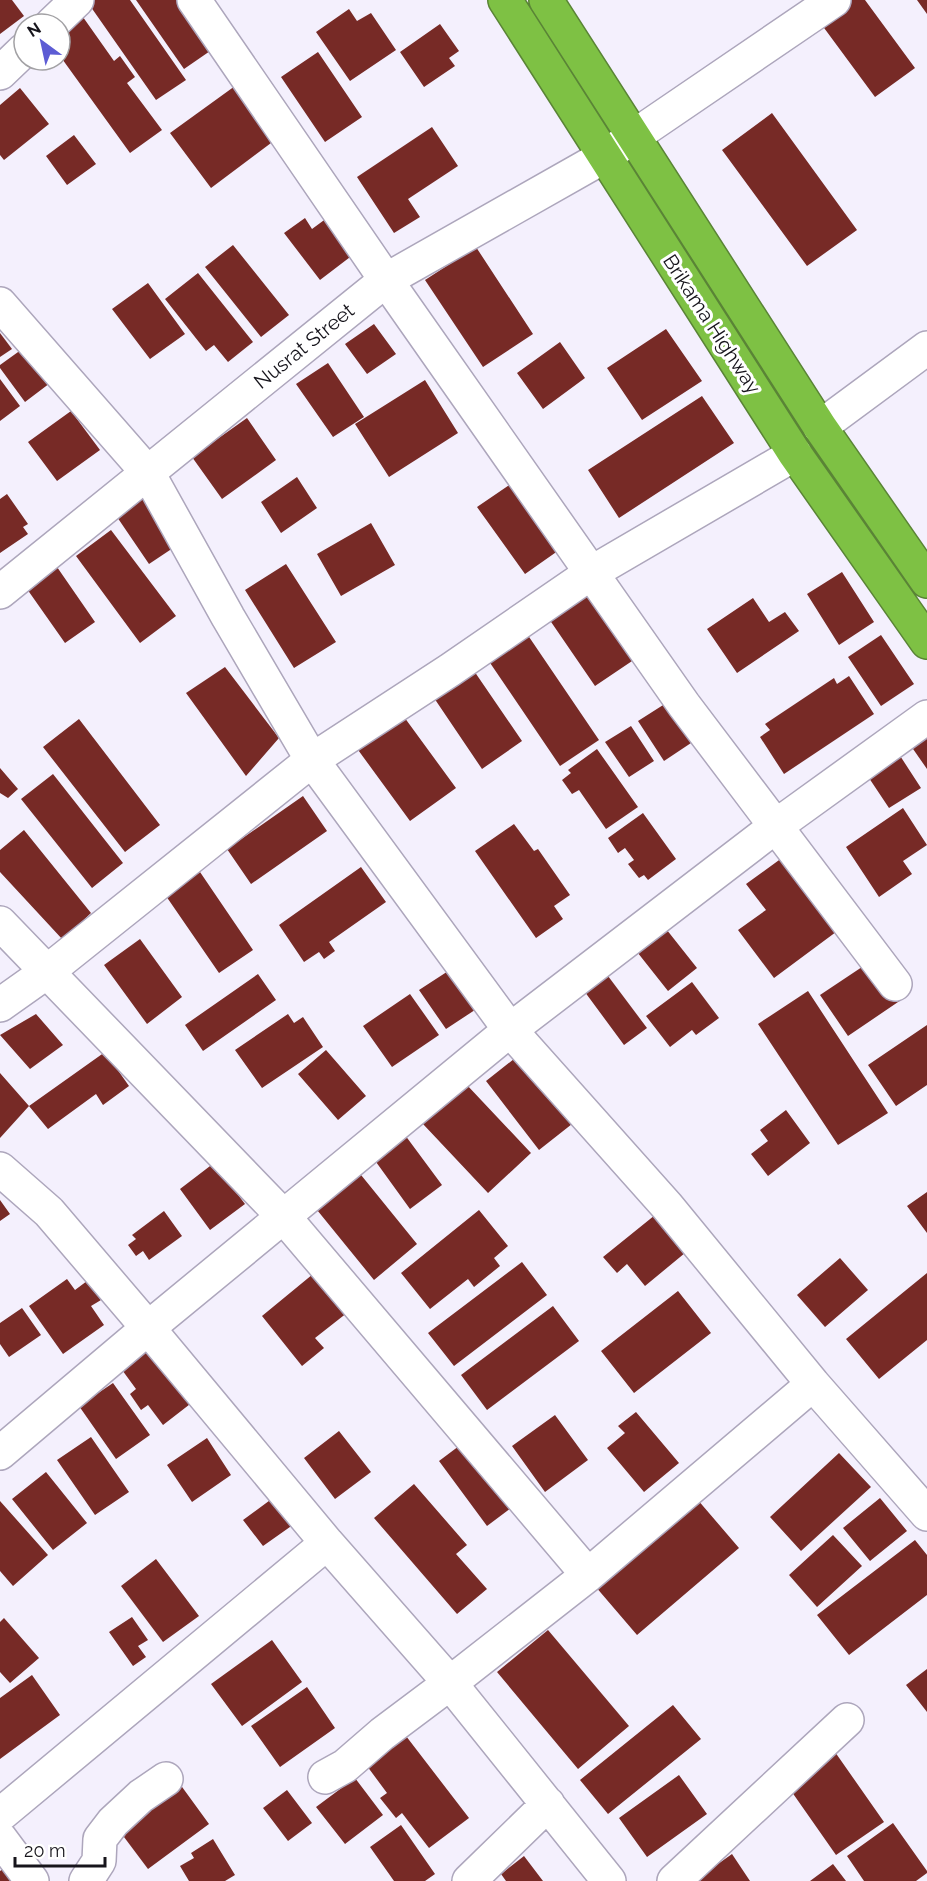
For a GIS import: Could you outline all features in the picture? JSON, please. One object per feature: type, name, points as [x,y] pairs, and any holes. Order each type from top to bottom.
[{"type":"highway","name":"Brikama Highway","points":[[505,0],[795,454],[927,642]]},
{"type":"highway","name":"Brikama Highway","points":[[546,0],[820,427],[927,580]]},
{"type":"street","points":[[64,12],[77,0]]},
{"type":"street","points":[[194,0],[386,280],[684,705],[895,984]]},
{"type":"street","name":"Nusrat Street","points":[[0,592],[386,280],[604,156],[834,0]]},
{"type":"street","points":[[0,73],[12,62]]},
{"type":"street","points":[[0,304],[148,473],[312,760],[510,1030],[667,1206],[813,1384],[927,1514]]},
{"type":"street","points":[[820,427],[927,348]]},
{"type":"street","points":[[0,1005],[48,971],[312,760],[450,670],[591,573],[795,454]]},
{"type":"street","points":[[0,1454],[148,1328],[510,1030],[776,826],[927,717]]},
{"type":"street","points":[[0,923],[284,1217],[588,1575]]},
{"type":"street","points":[[0,1169],[49,1212],[327,1543],[450,1683],[609,1881]]},
{"type":"street","points":[[325,1777],[345,1766],[382,1734],[588,1575],[813,1384]]},
{"type":"street","points":[[0,1815],[327,1543]]},
{"type":"street","points":[[674,1881],[847,1720]]},
{"type":"street","points":[[86,1881],[99,1861],[100,1839],[113,1822],[141,1796],[166,1779]]},
{"type":"street","points":[[470,1881],[548,1804]]},
{"type":"street","points":[[0,1838],[32,1881]]},
{"type":"building","points":[[0,0],[12,0],[21,12],[12,12],[12,25],[0,34]]},
{"type":"building","points":[[86,0],[130,0],[186,80],[156,100]]},
{"type":"building","points":[[136,0],[188,0],[213,49],[184,69]]},
{"type":"building","points":[[840,0],[865,0],[915,68],[875,97],[816,17]]},
{"type":"building","points":[[917,0],[927,0],[927,14]]},
{"type":"building","points":[[349,9],[357,21],[371,13],[396,50],[350,81],[316,32]]},
{"type":"building","points":[[78,10],[114,61],[120,56],[135,77],[127,83],[162,130],[130,153],[72,72],[72,14]]},
{"type":"building","points":[[440,24],[459,51],[449,58],[455,66],[424,87],[400,52]]},
{"type":"building","points":[[318,52],[362,117],[325,142],[281,77]]},
{"type":"building","points":[[235,86],[275,140],[211,188],[170,133]]},
{"type":"building","points":[[20,88],[49,124],[4,160],[0,155],[0,105]]},
{"type":"building","points":[[772,113],[857,230],[807,266],[722,150]]},
{"type":"building","points":[[432,127],[458,166],[408,199],[420,217],[394,233],[357,177]]},
{"type":"building","points":[[74,135],[96,164],[67,185],[46,156]]},
{"type":"building","points":[[331,215],[358,251],[320,280],[284,233],[305,218],[312,229]]},
{"type":"building","points":[[233,245],[289,315],[261,337],[205,267]]},
{"type":"building","points":[[476,247],[533,334],[483,367],[425,280]]},
{"type":"building","points":[[198,273],[253,342],[228,362],[214,345],[206,351],[165,299]]},
{"type":"building","points":[[148,283],[185,334],[150,359],[112,309]]},
{"type":"building","points":[[374,324],[396,354],[367,374],[345,344]]},
{"type":"building","points":[[666,329],[702,381],[642,420],[607,368]]},
{"type":"building","points":[[0,333],[12,349],[0,357]]},
{"type":"building","points":[[32,342],[58,377],[25,402],[0,365]]},
{"type":"building","points":[[560,342],[585,378],[543,409],[517,373]]},
{"type":"building","points":[[328,363],[364,417],[333,437],[296,384]]},
{"type":"building","points":[[0,379],[20,406],[0,421]]},
{"type":"building","points":[[425,380],[458,433],[389,477],[355,424]]},
{"type":"building","points":[[702,396],[734,443],[619,518],[588,470]]},
{"type":"building","points":[[71,411],[100,450],[57,481],[28,442]]},
{"type":"building","points":[[247,418],[276,460],[222,499],[192,457]]},
{"type":"building","points":[[297,477],[317,508],[281,533],[261,502]]},
{"type":"building","points":[[515,481],[562,548],[525,574],[477,507]]},
{"type":"building","points":[[147,492],[182,542],[149,564],[115,514]]},
{"type":"building","points":[[7,494],[28,524],[23,527],[28,534],[0,553],[0,499]]},
{"type":"building","points":[[371,523],[395,565],[341,596],[317,554]]},
{"type":"building","points":[[111,530],[176,616],[140,643],[76,556]]},
{"type":"building","points":[[286,564],[336,642],[294,668],[245,590]]},
{"type":"building","points":[[57,567],[95,622],[65,643],[27,589]]},
{"type":"building","points":[[842,572],[874,622],[839,645],[807,594]]},
{"type":"building","points":[[591,586],[638,657],[595,686],[547,616]]},
{"type":"building","points":[[753,598],[769,622],[785,612],[799,631],[737,673],[707,629]]},
{"type":"building","points":[[523,628],[599,740],[560,766],[484,654]]},
{"type":"building","points":[[881,635],[914,684],[881,706],[848,657]]},
{"type":"building","points":[[470,665],[522,741],[482,769],[430,692]]},
{"type":"building","points":[[225,667],[279,738],[246,776],[186,693]]},
{"type":"building","points":[[849,676],[874,714],[784,774],[760,737],[770,730],[765,724],[834,678],[837,684]]},
{"type":"building","points":[[671,700],[697,739],[664,761],[638,721]]},
{"type":"building","points":[[399,710],[456,788],[410,821],[353,743]]},
{"type":"building","points":[[79,719],[160,825],[125,852],[43,747]]},
{"type":"building","points":[[927,721],[927,769],[904,736]]},
{"type":"building","points":[[631,726],[654,761],[629,777],[605,742]]},
{"type":"building","points":[[895,748],[921,788],[889,808],[863,769]]},
{"type":"building","points":[[597,749],[638,807],[606,829],[579,790],[572,794],[562,780],[571,773],[568,770]]},
{"type":"building","points":[[0,768],[18,789],[8,798],[0,793]]},
{"type":"building","points":[[53,774],[123,863],[92,888],[21,799]]},
{"type":"building","points":[[303,796],[327,831],[251,884],[227,849]]},
{"type":"building","points":[[903,808],[927,845],[903,861],[912,874],[879,897],[846,847]]},
{"type":"building","points":[[643,813],[676,859],[648,880],[644,875],[639,878],[628,864],[634,860],[625,848],[618,853],[608,838]]},
{"type":"building","points":[[514,824],[534,851],[538,849],[570,895],[554,906],[563,919],[536,938],[475,851]]},
{"type":"building","points":[[24,830],[91,913],[63,940],[0,872],[0,850]]},
{"type":"building","points":[[786,855],[840,929],[774,978],[738,930],[766,910],[746,884]]},
{"type":"building","points":[[361,867],[386,902],[329,942],[335,951],[324,959],[319,952],[304,962],[279,925]]},
{"type":"building","points":[[200,872],[253,950],[219,973],[166,896]]},
{"type":"building","points":[[659,920],[697,968],[668,991],[630,943]]},
{"type":"building","points":[[140,939],[182,997],[147,1024],[104,965]]},
{"type":"building","points":[[874,959],[901,1000],[848,1036],[820,995]]},
{"type":"building","points":[[459,964],[484,1004],[446,1029],[419,990]]},
{"type":"building","points":[[602,968],[647,1028],[624,1045],[579,984]]},
{"type":"building","points":[[258,974],[276,1000],[203,1051],[185,1025]]},
{"type":"building","points":[[692,982],[719,1018],[696,1035],[692,1030],[670,1047],[646,1016]]},
{"type":"building","points":[[808,991],[888,1113],[838,1145],[758,1024]]},
{"type":"building","points":[[410,994],[439,1035],[392,1067],[363,1026]]},
{"type":"building","points":[[36,1014],[63,1045],[30,1069],[0,1035]]},
{"type":"building","points":[[288,1014],[294,1023],[303,1017],[323,1047],[262,1088],[235,1050]]},
{"type":"building","points":[[927,1025],[927,1085],[896,1106],[868,1065]]},
{"type":"building","points":[[326,1050],[366,1096],[338,1120],[298,1074]]},
{"type":"building","points":[[105,1052],[129,1086],[103,1105],[96,1094],[48,1129],[29,1106]]},
{"type":"building","points":[[519,1055],[572,1124],[539,1150],[486,1081]]},
{"type":"building","points":[[0,1073],[29,1106],[0,1138]]},
{"type":"building","points":[[466,1084],[531,1153],[488,1193],[423,1124]]},
{"type":"building","points":[[786,1110],[810,1143],[768,1176],[751,1154],[768,1141],[760,1130]]},
{"type":"building","points":[[402,1131],[442,1185],[410,1209],[371,1155]]},
{"type":"building","points":[[214,1163],[245,1204],[210,1230],[180,1189]]},
{"type":"building","points":[[357,1170],[417,1244],[374,1280],[313,1205]]},
{"type":"building","points":[[927,1192],[927,1233],[907,1206]]},
{"type":"building","points":[[0,1200],[10,1214],[0,1221]]},
{"type":"building","points":[[479,1210],[508,1246],[494,1258],[500,1266],[474,1287],[468,1279],[430,1309],[401,1273]]},
{"type":"building","points":[[164,1211],[182,1236],[149,1260],[143,1251],[136,1256],[128,1245],[136,1239],[132,1235]]},
{"type":"building","points":[[660,1211],[691,1248],[645,1286],[627,1264],[617,1273],[603,1257]]},
{"type":"building","points":[[840,1258],[868,1290],[825,1327],[797,1295]]},
{"type":"building","points":[[522,1262],[547,1295],[454,1366],[428,1333]]},
{"type":"building","points":[[324,1265],[357,1305],[315,1338],[324,1348],[302,1366],[262,1316]]},
{"type":"building","points":[[927,1273],[927,1340],[879,1379],[846,1339]]},
{"type":"building","points":[[67,1279],[75,1290],[87,1281],[101,1300],[91,1306],[104,1325],[63,1354],[29,1306]]},
{"type":"building","points":[[678,1291],[711,1333],[634,1393],[601,1351]]},
{"type":"building","points":[[553,1306],[579,1341],[487,1410],[461,1375]]},
{"type":"building","points":[[22,1308],[41,1335],[9,1357],[0,1344],[0,1323]]},
{"type":"building","points":[[147,1340],[194,1401],[163,1425],[148,1405],[141,1410],[130,1394],[136,1389],[117,1363]]},
{"type":"building","points":[[113,1383],[150,1435],[116,1459],[79,1406]]},
{"type":"building","points":[[636,1412],[679,1463],[644,1492],[607,1448],[625,1433],[618,1426]]},
{"type":"building","points":[[555,1415],[588,1460],[545,1492],[512,1446]]},
{"type":"building","points":[[339,1431],[371,1472],[335,1499],[304,1458]]},
{"type":"building","points":[[91,1437],[129,1492],[95,1515],[57,1460]]},
{"type":"building","points":[[207,1438],[231,1475],[192,1502],[167,1465]]},
{"type":"building","points":[[467,1440],[515,1505],[487,1526],[439,1461]]},
{"type":"building","points":[[839,1453],[871,1487],[801,1551],[770,1517]]},
{"type":"building","points":[[46,1472],[87,1523],[53,1550],[12,1499]]},
{"type":"building","points":[[414,1484],[467,1545],[456,1554],[487,1589],[457,1614],[374,1518]]},
{"type":"building","points":[[277,1495],[297,1522],[263,1546],[243,1520]]},
{"type":"building","points":[[880,1498],[907,1531],[870,1561],[843,1528]]},
{"type":"building","points":[[697,1499],[739,1548],[637,1635],[595,1586]]},
{"type":"building","points":[[0,1501],[48,1555],[13,1586],[0,1571]]},
{"type":"building","points":[[833,1535],[862,1566],[817,1607],[789,1575]]},
{"type":"building","points":[[915,1540],[927,1555],[927,1595],[849,1655],[817,1615]]},
{"type":"building","points":[[156,1559],[199,1616],[163,1642],[121,1586]]},
{"type":"building","points":[[132,1617],[148,1640],[138,1646],[146,1657],[133,1666],[109,1632]]},
{"type":"building","points":[[4,1618],[39,1658],[10,1683],[0,1672],[0,1622]]},
{"type":"building","points":[[548,1630],[629,1726],[578,1769],[497,1672]]},
{"type":"building","points":[[272,1640],[302,1682],[242,1726],[211,1684]]},
{"type":"building","points":[[927,1669],[927,1712],[906,1685]]},
{"type":"building","points":[[32,1675],[60,1715],[0,1759],[0,1698]]},
{"type":"building","points":[[307,1687],[335,1728],[280,1767],[251,1726]]},
{"type":"building","points":[[673,1705],[701,1739],[608,1814],[580,1780]]},
{"type":"building","points":[[406,1736],[469,1818],[429,1848],[402,1813],[396,1818],[380,1798],[387,1793],[367,1766]]},
{"type":"building","points":[[835,1752],[884,1822],[836,1855],[787,1785]]},
{"type":"building","points":[[679,1775],[707,1814],[647,1857],[619,1818]]},
{"type":"building","points":[[355,1778],[383,1815],[345,1844],[316,1807]]},
{"type":"building","points":[[177,1780],[209,1824],[148,1869],[115,1825]]},
{"type":"building","points":[[287,1790],[312,1823],[288,1841],[263,1808]]},
{"type":"building","points":[[893,1823],[927,1873],[916,1881],[864,1881],[847,1856]]},
{"type":"building","points":[[401,1825],[435,1874],[425,1881],[394,1881],[370,1847]]},
{"type":"building","points":[[213,1839],[235,1875],[225,1881],[189,1881],[180,1866],[194,1858],[191,1853]]},
{"type":"building","points":[[732,1854],[750,1881],[694,1881]]},
{"type":"building","points":[[524,1856],[543,1881],[506,1881],[501,1874]]},
{"type":"building","points":[[14,1862],[27,1881],[0,1881],[0,1871]]},
{"type":"building","points":[[833,1864],[846,1881],[810,1881]]}]
